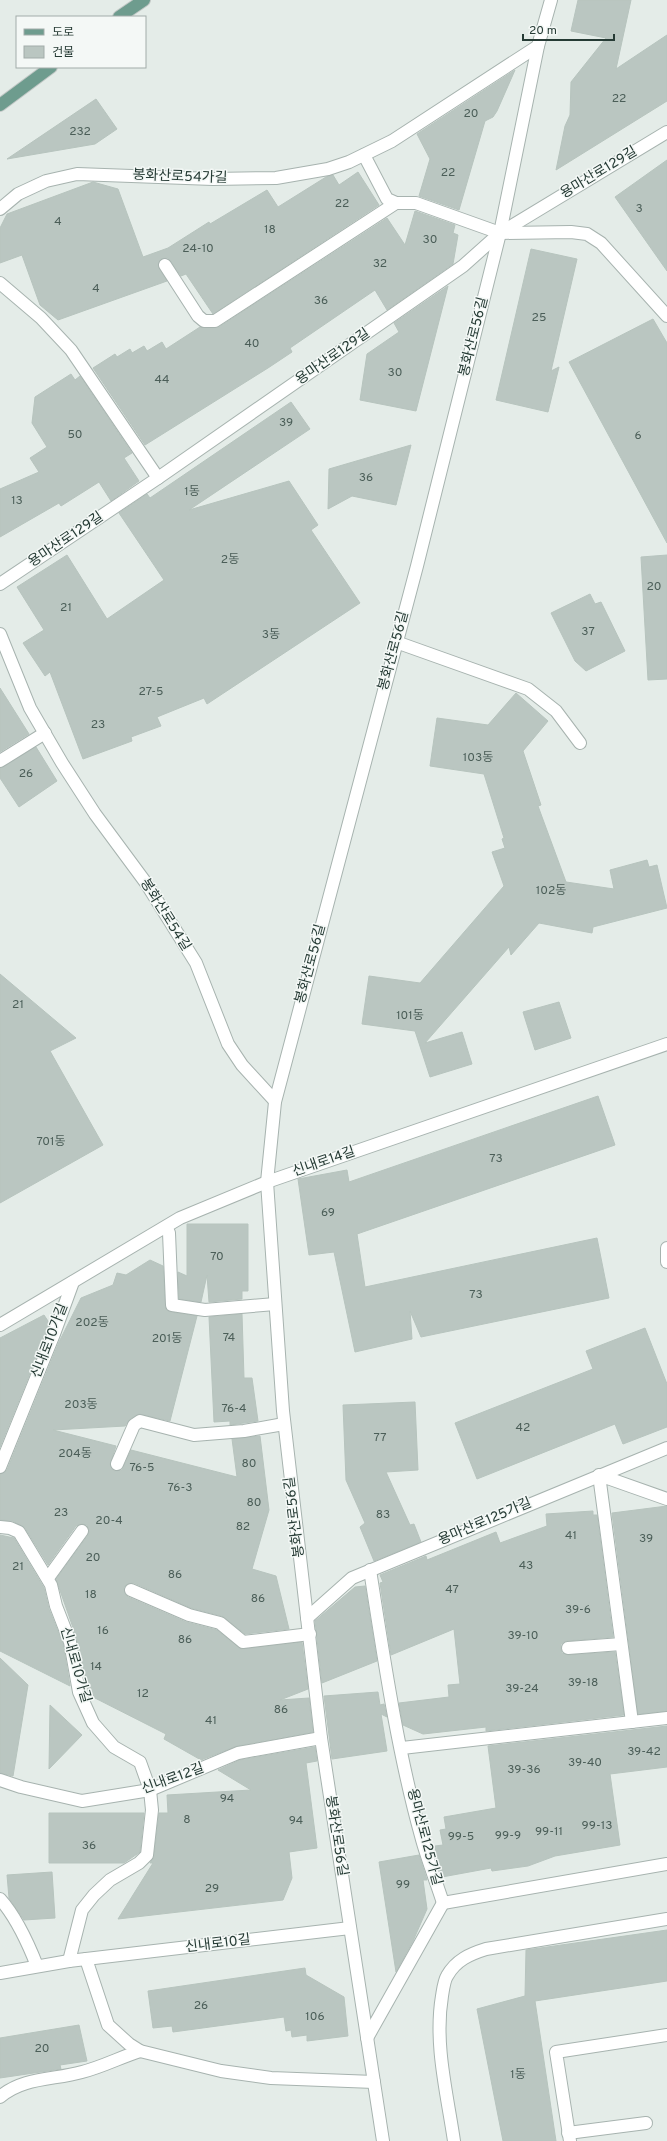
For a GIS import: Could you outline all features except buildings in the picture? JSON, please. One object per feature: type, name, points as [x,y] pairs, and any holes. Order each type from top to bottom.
[{"type":"main road","points":[[120,16],[144,0]]},
{"type":"main road","points":[[0,105],[50,68]]},
{"type":"street","name":"봉화산로56길","points":[[383,2141],[321,1738],[310,1634],[284,1424],[267,1182],[275,1101],[396,642],[500,233],[538,46],[551,0]]},
{"type":"street","name":"봉화산로54가길","points":[[0,209],[18,194],[46,181],[77,174],[213,179],[276,178],[328,169],[364,155],[392,141],[538,46]]},
{"type":"street","name":"용마산로129길","points":[[0,584],[158,478],[463,266],[500,233],[667,132]]},
{"type":"street","points":[[364,155],[387,199],[396,203],[416,203],[500,233],[571,232],[587,234],[602,243],[667,316]]},
{"type":"street","points":[[165,265],[198,316],[204,321],[215,321],[396,203]]},
{"type":"street","points":[[0,283],[41,318],[71,350],[158,478]]},
{"type":"street","name":"봉화산로54길","points":[[0,634],[30,708],[95,814],[146,883],[196,963],[228,1044],[242,1065],[275,1101]]},
{"type":"street","points":[[396,642],[528,689],[556,711],[580,743]]},
{"type":"street","points":[[0,761],[45,733]]},
{"type":"street","name":"신내로14길","points":[[0,1324],[180,1218],[267,1182],[667,1044]]},
{"type":"street","points":[[166,1227],[169,1233],[172,1305],[205,1310],[275,1304]]},
{"type":"street","points":[[667,1248],[667,1262]]},
{"type":"street","name":"신내로10가길","points":[[0,1467],[54,1334],[73,1282]]},
{"type":"street","points":[[117,1464],[134,1425],[140,1421],[194,1434],[244,1431],[284,1424]]},
{"type":"street","name":"용마산로125가길","points":[[308,1618],[352,1578],[667,1448]]},
{"type":"street","points":[[632,1722],[599,1475],[663,1498]]},
{"type":"street","name":"신내로10가길","points":[[0,1527],[10,1528],[19,1532],[48,1578],[70,1642],[79,1692],[93,1723],[114,1747],[140,1762],[150,1790],[152,1810],[148,1855],[139,1863],[110,1880],[94,1895],[82,1910],[69,1961]]},
{"type":"street","points":[[48,1578],[82,1531]]},
{"type":"street","name":"용마산로125가길","points":[[370,1570],[386,1667],[421,1837],[443,1903]]},
{"type":"street","points":[[131,1590],[189,1615],[220,1623],[244,1642],[310,1634]]},
{"type":"street","points":[[568,1648],[621,1644]]},
{"type":"street","points":[[402,1748],[667,1718]]},
{"type":"street","name":"신내로12길","points":[[0,1780],[21,1787],[82,1801],[150,1790],[238,1753],[321,1738]]},
{"type":"street","points":[[367,2038],[443,1903],[667,1864]]},
{"type":"street","points":[[0,1899],[29,1943],[37,1966]]},
{"type":"street","points":[[454,2141],[438,2028],[444,1986],[447,1976],[458,1961],[470,1954],[486,1949],[667,1919]]},
{"type":"street","name":"신내로10길","points":[[0,1973],[69,1961],[350,1928]]},
{"type":"street","points":[[86,1959],[108,2025],[128,2044],[140,2051],[221,2071],[271,2078],[374,2082]]},
{"type":"street","points":[[646,2123],[569,2137],[556,2052],[667,2035]]},
{"type":"street","points":[[0,2097],[17,2085],[83,2072],[140,2051]]}]
